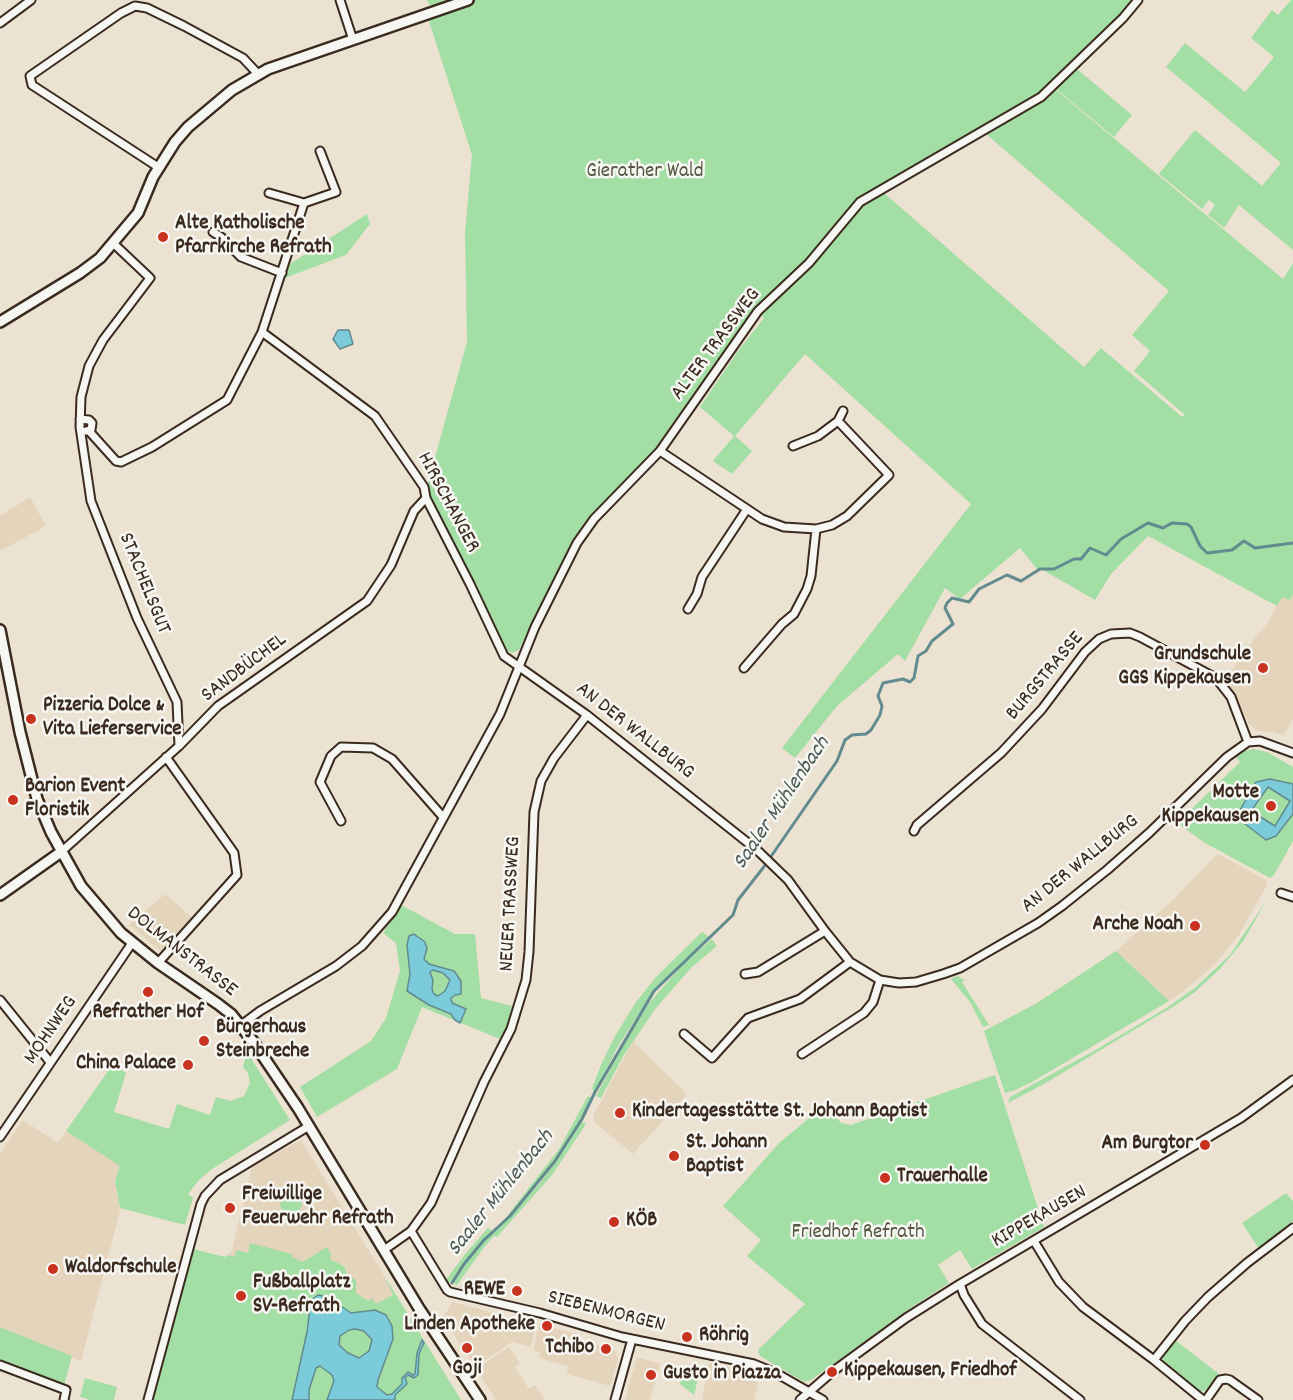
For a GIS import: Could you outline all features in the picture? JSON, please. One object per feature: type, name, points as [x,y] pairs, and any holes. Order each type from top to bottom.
[{"type":"main road","points":[[1,321],[80,273],[100,258],[138,213],[166,154],[188,127],[214,103],[258,74],[290,61],[468,0]]},
{"type":"main road","name":"DOLMANSTRASSE","points":[[0,630],[20,732],[38,799],[61,852],[81,885],[96,906],[132,943],[218,1004],[240,1026],[268,1062],[420,1310],[480,1400]]},
{"type":"main road","points":[[0,895],[61,852]]},
{"type":"street","points":[[0,23],[31,0]]},
{"type":"street","points":[[340,0],[353,40]]},
{"type":"street","name":"ALTER TRASSWEG","points":[[240,1026],[260,1011],[336,966],[373,934],[392,912],[500,714],[535,627],[578,543],[594,519],[660,452],[758,311],[809,263],[860,202],[1041,97],[1123,18],[1138,0]]},
{"type":"street","points":[[159,167],[32,85],[30,76],[121,13],[135,6],[147,8],[243,58],[258,74]]},
{"type":"street","points":[[269,193],[304,203],[336,192],[320,151]]},
{"type":"street","points":[[81,431],[89,431],[116,461],[121,462],[152,447],[227,400],[262,332],[304,203]]},
{"type":"street","points":[[213,232],[241,257],[282,273]]},
{"type":"street","name":"STACHELSGUT","points":[[113,243],[150,278],[103,340],[89,366],[81,397],[81,431],[91,501],[137,618],[177,702],[179,746]]},
{"type":"street","name":"HIRSCHANGER","points":[[262,332],[375,416],[424,487],[426,498],[504,656],[518,667]]},
{"type":"street","points":[[794,446],[818,436],[838,421],[843,411]]},
{"type":"street","points":[[80,419],[91,421],[92,426],[89,431]]},
{"type":"street","points":[[660,452],[762,519],[784,527],[801,530],[816,529],[832,525],[848,516],[889,475],[838,421]]},
{"type":"street","name":"SANDBÜCHEL","points":[[61,852],[179,746],[218,706],[367,601],[391,565],[414,511],[426,498]]},
{"type":"street","points":[[688,609],[697,594],[702,577],[747,509]]},
{"type":"street","points":[[744,669],[782,624],[794,614],[804,596],[812,576],[816,529]]},
{"type":"street","name":"BURGSTRASSE","points":[[914,831],[917,825],[1014,741],[1042,709],[1085,652],[1099,639],[1111,634],[1130,633],[1140,637],[1220,681],[1232,697],[1248,742]]},
{"type":"street","name":"AN DER WALLBURG","points":[[518,667],[587,715],[760,853],[788,880],[850,962],[879,980],[899,983],[916,982],[960,968],[1038,923],[1100,876],[1149,833],[1227,757],[1248,742]]},
{"type":"street","name":"NEUER TRASSWEG","points":[[384,1250],[411,1231],[431,1203],[484,1082],[511,1029],[526,980],[533,823],[541,781],[554,758],[587,715]]},
{"type":"street","points":[[1248,742],[1260,741],[1293,753]]},
{"type":"street","points":[[341,821],[320,782],[330,756],[341,747],[373,748],[392,759],[443,817]]},
{"type":"street","points":[[158,963],[237,876],[234,853],[166,757]]},
{"type":"street","points":[[1281,893],[1293,897]]},
{"type":"street","points":[[745,974],[758,972],[825,931]]},
{"type":"street","name":"MOHNWEG","points":[[0,1137],[132,943]]},
{"type":"street","points":[[684,1034],[712,1058],[748,1018],[800,999],[850,962]]},
{"type":"street","points":[[802,1053],[864,1013],[873,1002],[879,980]]},
{"type":"street","points":[[0,1000],[50,1062]]},
{"type":"street","name":"KIPPEKAUSEN","points":[[808,1392],[906,1318],[1241,1118],[1293,1080]]},
{"type":"street","points":[[148,1400],[205,1196],[220,1180],[309,1126]]},
{"type":"street","points":[[1154,1360],[1185,1321],[1208,1297],[1247,1263],[1293,1228]]},
{"type":"street","name":"SIEBENMORGEN","points":[[411,1231],[447,1290],[632,1339],[754,1364],[776,1373],[823,1400]]},
{"type":"street","points":[[1034,1241],[1059,1282],[1083,1307],[1205,1400],[1220,1380],[1226,1379],[1258,1400]]},
{"type":"street","points":[[960,1284],[982,1324],[1080,1400]]},
{"type":"street","points":[[615,1400],[632,1339]]},
{"type":"street","points":[[0,1365],[66,1390],[64,1400]]},
{"type":"street","points":[[800,1400],[808,1392]]},
{"type":"shaded area","points":[[30,497],[46,526],[0,551],[0,516]]},
{"type":"shaded area","name":"Grundschule GGS Kippekausen","points":[[1293,595],[1293,719],[1284,736],[1274,732],[1258,731],[1249,724],[1231,687],[1230,674],[1242,654],[1269,621],[1282,596],[1290,600]]},
{"type":"shaded area","name":"Arche Noah","points":[[1216,855],[1266,880],[1267,885],[1239,935],[1215,964],[1169,1001],[1116,951],[1174,899]]},
{"type":"shaded area","points":[[165,894],[195,920],[164,954],[129,925]]},
{"type":"shaded area","points":[[633,1041],[687,1094],[633,1154],[595,1123],[593,1116]]},
{"type":"shaded area","name":"Waldorfschule","points":[[23,1120],[58,1143],[66,1131],[120,1166],[115,1181],[120,1211],[81,1361],[0,1327],[0,1153]]},
{"type":"shaded area","points":[[301,1140],[385,1277],[393,1295],[378,1303],[368,1301],[355,1293],[345,1267],[329,1259],[303,1262],[250,1244],[248,1253],[237,1251],[235,1258],[228,1255],[232,1250],[252,1166]],"holes":[[[290,1192],[296,1193],[301,1198],[301,1208],[292,1214],[282,1209],[283,1195]]]},
{"type":"shaded area","points":[[452,1302],[536,1324],[531,1347],[512,1342],[475,1367],[443,1318]]},
{"type":"shaded area","points":[[539,1324],[577,1334],[576,1338],[614,1350],[618,1358],[610,1386],[567,1374],[568,1366],[539,1358],[540,1352],[533,1350]]},
{"type":"shaded area","points":[[509,1347],[520,1363],[515,1367],[529,1389],[535,1385],[545,1400],[496,1400],[476,1369]]},
{"type":"shaded area","points":[[637,1357],[660,1364],[650,1400],[625,1400]]},
{"type":"shaded area","points":[[709,1363],[742,1370],[752,1376],[758,1383],[754,1400],[702,1400]]},
{"type":"green space","name":"Gierather Wald","points":[[427,0],[1136,0],[1039,94],[858,198],[812,257],[755,306],[661,448],[587,521],[548,590],[519,650],[512,653],[506,650],[502,643],[492,618],[428,499],[427,486],[467,342],[465,232],[472,155],[428,18],[430,5]]},
{"type":"green space","points":[[1293,0],[1293,250],[1239,205],[1224,228],[1208,215],[1215,205],[1209,200],[1202,209],[1159,174],[1195,130],[1262,186],[1281,163],[1166,67],[1185,43],[1245,92],[1274,57],[1251,38],[1272,10],[1278,15]]},
{"type":"green space","points":[[1077,69],[1132,115],[1114,137],[1056,89]]},
{"type":"green space","points":[[1056,90],[1283,279],[1293,263],[1293,595],[1290,600],[1282,597],[1277,606],[1148,536],[1111,574],[1095,600],[1043,570],[1037,569],[1020,548],[960,599],[945,588],[905,661],[898,654],[837,706],[795,758],[782,748],[971,504],[805,354],[735,436],[752,451],[732,474],[713,461],[734,436],[700,407],[738,351],[764,318],[760,314],[763,310],[814,263],[864,204],[884,193],[1084,367],[1101,348],[1182,417],[1185,415],[1134,371],[1150,351],[1132,335],[1169,291],[986,134],[1044,101]]},
{"type":"green space","points":[[367,214],[370,224],[346,255],[285,278],[282,276],[290,264]]},
{"type":"green space","points":[[1254,749],[1267,752],[1293,767],[1293,841],[1274,875],[1270,878],[1205,843],[1177,823],[1240,762],[1236,757],[1245,751]]},
{"type":"green space","points":[[1266,901],[1244,940],[1220,969],[1195,992],[1044,1084],[1008,1103],[1010,1097],[1099,1048],[1168,1007],[1196,987],[1230,955]]},
{"type":"green space","points":[[401,905],[455,934],[475,934],[481,998],[512,1006],[508,1025],[500,1039],[422,1007],[397,1069],[317,1117],[300,1087],[371,1041],[386,1018],[400,971],[396,943],[383,933]]},
{"type":"green space","points":[[702,932],[709,937],[682,962],[647,1001],[617,1048],[594,1094],[592,1088],[601,1065],[615,1036],[636,1002],[656,977]]},
{"type":"green space","points":[[712,939],[717,946],[691,968],[656,1008],[624,1055],[601,1098],[596,1096],[634,1025],[649,1003],[684,963]]},
{"type":"green space","points":[[1116,951],[1169,1001],[1032,1082],[1005,1093],[984,1031],[1037,1003]]},
{"type":"green space","points":[[957,976],[965,980],[962,982],[989,1025],[983,1027],[970,1002],[951,979]]},
{"type":"green space","points":[[247,1052],[290,1120],[212,1169],[199,1180],[188,1194],[193,1198],[185,1225],[120,1208],[115,1181],[120,1166],[66,1131],[113,1064],[126,1073],[114,1112],[169,1129],[177,1104],[210,1115],[216,1097],[231,1101],[244,1096],[250,1083],[248,1073],[243,1067]]},
{"type":"green space","name":"Friedhof Refrath","points":[[995,1075],[1044,1227],[972,1269],[960,1250],[938,1265],[949,1283],[811,1380],[804,1382],[760,1356],[758,1350],[805,1304],[747,1256],[761,1240],[723,1206],[779,1143],[826,1104],[841,1123],[851,1125]]},
{"type":"green space","points":[[588,1096],[592,1098],[570,1138],[538,1181],[504,1220],[559,1149]]},
{"type":"green space","points":[[582,1122],[586,1124],[552,1175],[497,1237],[494,1236],[485,1246],[457,1285],[454,1283],[464,1266],[485,1241],[539,1184]]},
{"type":"green space","points":[[291,1192],[299,1195],[302,1203],[299,1211],[291,1214],[283,1211],[280,1203],[283,1195]]},
{"type":"green space","points":[[1286,1193],[1293,1201],[1293,1221],[1259,1249],[1242,1223]]},
{"type":"green space","points":[[488,1228],[492,1231],[463,1264],[451,1282],[445,1281],[466,1253]]},
{"type":"green space","name":"Fußballplatz SV-Refrath","points":[[250,1243],[292,1254],[292,1257],[303,1262],[327,1247],[331,1254],[330,1259],[345,1267],[346,1273],[356,1280],[356,1293],[368,1301],[372,1298],[375,1303],[393,1295],[385,1277],[461,1400],[395,1400],[395,1395],[407,1383],[405,1378],[408,1375],[414,1378],[418,1375],[419,1354],[424,1343],[422,1340],[417,1353],[415,1374],[407,1372],[402,1378],[402,1384],[392,1394],[387,1395],[377,1387],[393,1339],[392,1326],[386,1315],[375,1310],[351,1313],[328,1297],[318,1295],[311,1300],[307,1332],[292,1400],[153,1400],[193,1249],[234,1257],[237,1250],[248,1253]]},
{"type":"green space","points":[[0,1327],[72,1356],[63,1389],[0,1363]]},
{"type":"green space","points":[[355,1329],[364,1331],[372,1340],[369,1351],[359,1358],[348,1353],[339,1345],[340,1336]]},
{"type":"green space","points":[[1175,1340],[1219,1374],[1205,1391],[1200,1391],[1163,1361],[1163,1355]]},
{"type":"green space","points":[[320,1366],[332,1375],[334,1381],[329,1397],[327,1400],[309,1400],[309,1390],[316,1367]]},
{"type":"green space","points":[[682,1375],[698,1378],[694,1395],[680,1384]]},
{"type":"green space","points":[[85,1378],[117,1387],[114,1400],[90,1400],[80,1397]]},
{"type":"water","points":[[338,330],[349,330],[353,344],[340,349],[333,339]]},
{"type":"water","points":[[1270,779],[1293,784],[1293,814],[1276,836],[1266,840],[1236,817],[1256,782]],"holes":[[[1268,787],[1290,801],[1275,826],[1251,811]]]},
{"type":"water","points":[[414,934],[425,942],[427,949],[424,959],[429,964],[454,971],[461,981],[461,994],[451,998],[452,1003],[466,1009],[460,1023],[451,1014],[429,1005],[407,991],[410,974],[407,945],[409,936]],"holes":[[[433,970],[443,973],[450,980],[445,991],[438,996],[432,989],[433,980],[430,972]]]},
{"type":"water","points":[[318,1295],[328,1297],[351,1313],[375,1310],[386,1315],[392,1326],[393,1339],[377,1387],[387,1395],[392,1394],[402,1384],[402,1378],[408,1372],[415,1374],[417,1353],[422,1340],[424,1343],[419,1354],[418,1375],[414,1378],[408,1375],[405,1378],[407,1383],[395,1395],[395,1400],[327,1400],[334,1381],[332,1375],[320,1366],[316,1368],[309,1390],[309,1400],[292,1400],[307,1332],[311,1300]],"holes":[[[349,1330],[364,1331],[372,1340],[369,1351],[359,1358],[348,1353],[339,1345],[340,1336]]]},
{"type":"waterway","name":"Saaler Mühlenbach","points":[[452,1283],[484,1240],[510,1216],[555,1161],[582,1119],[595,1092],[654,991],[733,915],[738,900],[837,761],[845,740],[852,735],[866,734],[871,730],[880,715],[882,706],[878,696],[883,683],[903,679],[910,682],[914,678],[918,656],[953,624],[945,608],[952,598],[969,602],[979,589],[1007,575],[1021,581],[1040,569],[1054,569],[1074,559],[1081,559],[1090,548],[1106,555],[1121,539],[1148,523],[1163,528],[1172,523],[1187,524],[1207,553],[1232,550],[1244,541],[1255,548],[1293,543]]},
{"type":"place","name":"Alte Katholische Pfarrkirche Refrath","points":[[163,237]]},
{"type":"place","name":"Grundschule GGS Kippekausen","points":[[1263,668]]},
{"type":"place","name":"Pizzeria Dolce & Vita Lieferservice","points":[[31,719]]},
{"type":"place","name":"Barion Event Floristik","points":[[13,800]]},
{"type":"place","name":"Motte Kippekausen","points":[[1271,806]]},
{"type":"place","name":"Arche Noah","points":[[1195,926]]},
{"type":"place","name":"Refrather Hof","points":[[148,992]]},
{"type":"place","name":"Bürgerhaus Steinbreche","points":[[204,1041]]},
{"type":"place","name":"China Palace","points":[[188,1065]]},
{"type":"place","name":"Kindertagesstätte St. Johann Baptist","points":[[620,1113]]},
{"type":"place","name":"Am Burgtor","points":[[1205,1145]]},
{"type":"place","name":"St. Johann Baptist","points":[[674,1156]]},
{"type":"place","name":"Trauerhalle","points":[[885,1178]]},
{"type":"place","name":"Freiwillige Feuerwehr Refrath","points":[[230,1208]]},
{"type":"place","name":"KÖB","points":[[614,1222]]},
{"type":"place","name":"Waldorfschule","points":[[53,1269]]},
{"type":"place","name":"REWE","points":[[517,1291]]},
{"type":"place","name":"Fußballplatz SV-Refrath","points":[[241,1296]]},
{"type":"place","name":"Linden Apotheke","points":[[547,1326]]},
{"type":"place","name":"Röhrig","points":[[687,1337]]},
{"type":"place","name":"Goji","points":[[467,1348]]},
{"type":"place","name":"Tchibo","points":[[606,1349]]},
{"type":"place","name":"Kippekausen, Friedhof","points":[[832,1372]]},
{"type":"place","name":"Gusto in Piazza","points":[[651,1375]]}]
